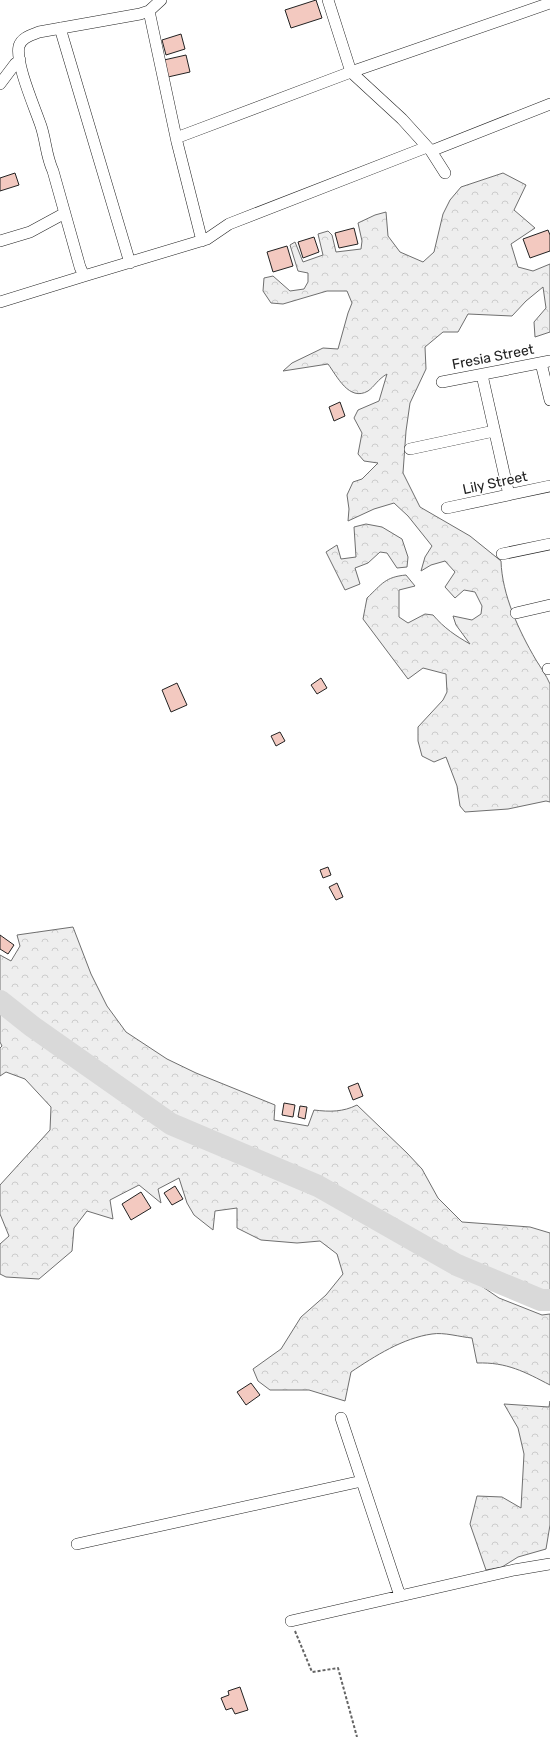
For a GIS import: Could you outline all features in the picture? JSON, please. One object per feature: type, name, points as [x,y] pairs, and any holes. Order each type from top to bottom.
[{"type":"street","points":[[84,276],[80,267],[53,171],[47,157],[41,126],[25,85],[19,52],[20,44],[23,40],[39,32],[140,14],[149,11],[161,0]]},
{"type":"street","points":[[328,0],[351,72],[402,119],[429,149],[445,173]]},
{"type":"street","points":[[176,138],[351,72],[550,3]]},
{"type":"street","points":[[149,11],[176,138],[202,241]]},
{"type":"street","points":[[60,28],[130,263]]},
{"type":"street","points":[[0,84],[15,64],[20,60]]},
{"type":"street","points":[[0,302],[202,241],[229,224],[550,104]]},
{"type":"street","points":[[0,241],[30,232],[66,213]]},
{"type":"street","points":[[545,362],[550,400]]},
{"type":"street","name":"Fresia Street","points":[[442,382],[545,362]]},
{"type":"street","points":[[482,375],[509,494]]},
{"type":"street","points":[[410,449],[494,431]]},
{"type":"street","name":"Lily Street","points":[[447,508],[550,486]]},
{"type":"street","points":[[502,554],[550,544]]},
{"type":"street","points":[[516,613],[550,605]]},
{"type":"street","points":[[341,1418],[400,1596]]},
{"type":"street","points":[[77,1544],[362,1481]]},
{"type":"street","points":[[291,1621],[514,1570],[550,1564]]},
{"type":"path","points":[[291,1621],[312,1672],[338,1668],[358,1737]]},
{"type":"green space","points":[[503,173],[526,185],[514,210],[535,228],[511,244],[518,267],[533,271],[550,264],[550,332],[535,337],[534,322],[546,308],[543,287],[526,301],[512,316],[468,314],[458,332],[443,332],[425,347],[426,369],[410,403],[403,473],[420,507],[470,536],[501,561],[504,587],[512,612],[530,649],[550,684],[550,802],[546,801],[508,809],[465,812],[460,806],[457,786],[446,757],[434,762],[422,756],[418,741],[418,727],[443,700],[447,692],[446,674],[423,668],[408,679],[363,619],[367,598],[388,579],[406,575],[415,586],[399,590],[399,617],[408,623],[425,614],[433,615],[441,624],[470,644],[456,625],[453,616],[472,620],[481,614],[482,606],[475,592],[464,590],[455,598],[445,587],[455,572],[445,561],[431,565],[421,571],[425,557],[432,546],[408,516],[394,503],[374,509],[348,521],[349,509],[347,495],[353,482],[362,479],[378,463],[364,461],[358,454],[362,433],[354,418],[358,410],[379,401],[387,374],[368,391],[355,393],[344,386],[328,364],[283,371],[292,363],[323,348],[338,349],[352,303],[347,291],[327,291],[283,304],[271,303],[263,291],[264,278],[273,276],[290,291],[304,289],[308,282],[308,273],[298,271],[290,245],[295,242],[303,262],[323,255],[318,234],[328,231],[332,235],[336,252],[361,249],[362,241],[358,223],[375,215],[386,212],[388,236],[400,252],[423,262],[434,252],[443,214],[450,200],[461,187]]},
{"type":"green space","points":[[366,524],[382,527],[402,539],[408,557],[407,567],[397,568],[387,553],[380,552],[368,563],[355,568],[360,584],[345,590],[326,552],[337,545],[341,559],[356,557],[354,527]]},
{"type":"green space","points":[[73,927],[91,974],[107,1006],[126,1032],[167,1059],[196,1073],[275,1105],[274,1120],[308,1126],[314,1110],[336,1111],[357,1105],[422,1169],[438,1198],[462,1222],[530,1227],[550,1233],[550,1295],[545,1295],[458,1258],[360,1201],[305,1173],[165,1114],[0,996],[0,955],[11,961],[20,946],[17,935]]},
{"type":"green space","points":[[0,1006],[167,1127],[234,1154],[326,1195],[458,1270],[499,1298],[542,1315],[550,1314],[550,1385],[524,1372],[507,1366],[477,1363],[472,1338],[447,1334],[432,1334],[410,1339],[390,1348],[351,1372],[345,1401],[309,1390],[270,1390],[258,1381],[253,1369],[281,1349],[301,1317],[326,1295],[343,1274],[337,1254],[320,1241],[297,1243],[261,1240],[237,1228],[237,1208],[215,1211],[213,1230],[194,1215],[187,1203],[179,1178],[158,1189],[161,1203],[139,1185],[110,1200],[113,1219],[87,1211],[74,1228],[72,1251],[39,1279],[6,1277],[0,1274],[0,1244],[9,1236],[0,1214],[0,1185],[50,1130],[51,1107],[25,1079],[6,1072],[0,1076],[0,1048],[2,1046],[0,1042]]},
{"type":"green space","points":[[550,1401],[550,1525],[546,1549],[518,1557],[502,1567],[486,1570],[470,1524],[477,1496],[502,1497],[521,1508],[524,1454],[518,1428],[504,1404],[549,1407]]},
{"type":"building","points":[[316,0],[322,18],[291,28],[285,10]]},
{"type":"building","points":[[181,34],[185,49],[166,55],[162,40]]},
{"type":"building","points":[[186,55],[190,72],[168,77],[164,60]]},
{"type":"building","points":[[15,173],[19,185],[0,191],[0,178]]},
{"type":"building","points":[[354,228],[358,244],[339,248],[335,233]]},
{"type":"building","points":[[548,230],[550,235],[550,251],[530,258],[523,239]]},
{"type":"building","points":[[314,237],[319,252],[303,258],[298,242]]},
{"type":"building","points":[[287,246],[293,266],[273,272],[267,252]]},
{"type":"building","points":[[340,402],[345,416],[334,421],[329,407]]},
{"type":"building","points":[[321,678],[327,688],[317,694],[311,685]]},
{"type":"building","points":[[177,683],[187,705],[171,712],[162,690]]},
{"type":"building","points":[[280,732],[285,741],[276,746],[271,736]]},
{"type":"building","points":[[328,867],[331,875],[323,878],[320,870]]},
{"type":"building","points":[[337,883],[343,897],[336,900],[329,887]]},
{"type":"building","points":[[0,935],[14,945],[8,954],[0,949]]},
{"type":"building","points":[[358,1083],[363,1096],[353,1100],[348,1087]]},
{"type":"building","points":[[284,1103],[295,1105],[293,1117],[282,1115]]},
{"type":"building","points":[[300,1106],[307,1107],[305,1119],[298,1117]]},
{"type":"building","points":[[175,1186],[183,1199],[172,1205],[164,1193]]},
{"type":"building","points":[[141,1192],[151,1208],[131,1220],[122,1204]]},
{"type":"building","points":[[251,1383],[260,1395],[246,1405],[237,1392]]},
{"type":"building","points":[[240,1687],[248,1710],[235,1714],[232,1708],[226,1710],[221,1698],[229,1695],[228,1691]]},
{"type":"waterway","points":[[0,1001],[33,1027],[171,1124],[318,1186],[457,1265],[541,1300],[550,1300]]}]
